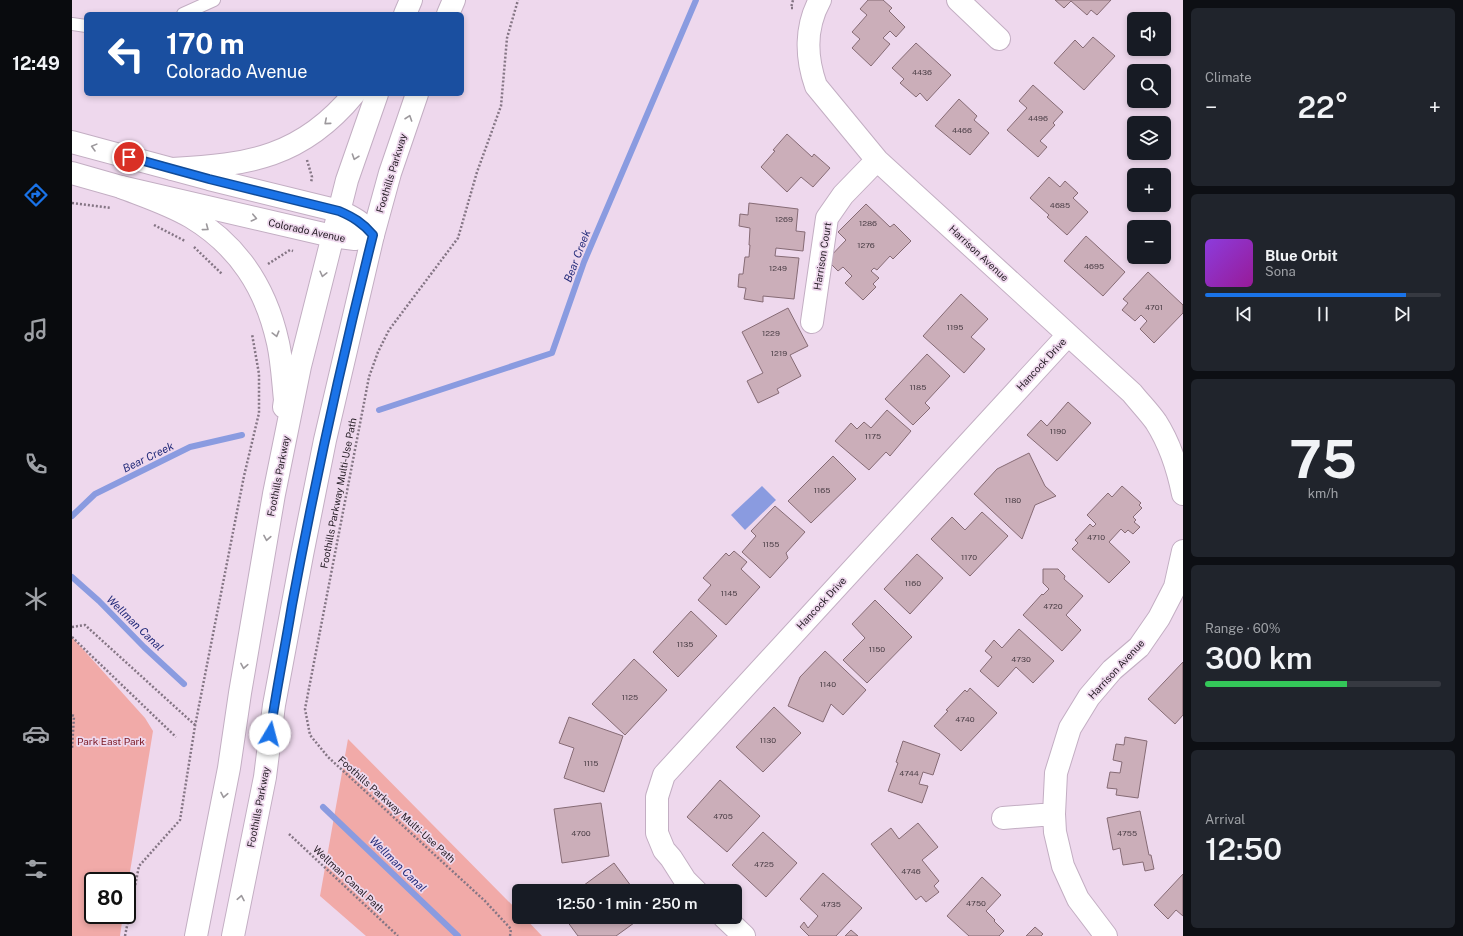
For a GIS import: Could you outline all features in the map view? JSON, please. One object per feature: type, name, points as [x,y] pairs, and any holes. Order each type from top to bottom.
[{"type":"main road","points":[[406,12],[411,0]]},
{"type":"main road","points":[[449,12],[454,0]]},
{"type":"main road","name":"Harrison Avenue","points":[[820,0],[815,9],[808,43],[811,72],[816,86],[877,160],[1132,393],[1155,421],[1166,439],[1178,471],[1183,494]]},
{"type":"main road","points":[[958,0],[1000,39]]},
{"type":"main road","points":[[172,169],[232,164],[257,159],[277,152],[318,130],[335,115],[352,96]]},
{"type":"main road","name":"Foothills Parkway","points":[[196,936],[229,768],[240,693],[274,494],[300,366],[347,180],[376,96]]},
{"type":"main road","name":"Foothills Parkway","points":[[234,936],[265,777],[274,705],[325,440],[373,235],[390,173],[416,96]]},
{"type":"main road","points":[[72,142],[339,211],[366,226],[373,235]]},
{"type":"main road","name":"Harrison Court","points":[[812,322],[827,218],[843,195],[877,160]]},
{"type":"main road","name":"Colorado Avenue","points":[[72,173],[121,187],[332,236],[355,239],[373,235]]},
{"type":"main road","points":[[121,187],[171,207],[190,216],[206,227],[223,241],[236,255],[251,273],[263,294],[272,318],[278,344],[285,400],[274,494]]},
{"type":"main road","name":"Hancock Drive","points":[[689,884],[664,850],[656,833],[657,797],[664,775],[1068,335]]},
{"type":"main road","name":"Harrison Avenue","points":[[1106,936],[1078,899],[1063,866],[1055,832],[1054,814],[1056,772],[1070,728],[1089,697],[1112,670],[1138,647],[1160,618],[1175,587],[1183,551]]},
{"type":"main road","points":[[1003,818],[1054,814]]},
{"type":"main road","points":[[731,924],[744,936]]},
{"type":"lane","points":[[187,12],[214,0]]},
{"type":"lane","points":[[72,24],[84,26]]},
{"type":"path","name":"Foothills Parkway Multi-Use Path","points":[[510,936],[511,929],[485,901],[328,757],[310,735],[305,709],[369,377],[378,352],[389,330],[458,238],[477,172],[501,106],[507,38],[518,0]]},
{"type":"path","points":[[305,156],[311,171],[311,184]]},
{"type":"path","points":[[72,203],[118,209]]},
{"type":"path","points":[[152,223],[191,244],[225,278]]},
{"type":"path","points":[[266,265],[290,250],[296,251]]},
{"type":"path","points":[[126,936],[139,866],[180,820],[195,726],[242,484],[259,413],[259,374],[251,330]]},
{"type":"path","points":[[72,627],[85,625],[195,726]]},
{"type":"path","points":[[72,637],[176,737]]},
{"type":"path","points":[[72,715],[74,716],[72,749]]},
{"type":"path","name":"Wellman Canal Path","points":[[289,834],[398,936]]},
{"type":"green space","name":"Park East Park","points":[[72,637],[145,718],[153,731],[130,872],[84,872],[84,924],[122,924],[120,936],[72,936]]},
{"type":"green space","points":[[348,739],[512,905],[512,924],[531,924],[542,936],[366,936],[320,896]]},
{"type":"water","points":[[762,486],[776,500],[745,530],[731,515]]},
{"type":"building","points":[[868,0],[883,0],[892,8],[889,11],[905,27],[896,37],[890,31],[883,38],[890,44],[871,66],[852,48],[860,39],[852,32],[867,15],[860,9]]},
{"type":"building","points":[[1055,0],[1111,0],[1097,15],[1091,10],[1087,15],[1071,1],[1064,8]]},
{"type":"building","points":[[1093,37],[1115,56],[1084,90],[1054,63],[1075,40],[1083,48]]},
{"type":"building","points":[[916,43],[951,75],[927,101],[920,93],[916,97],[900,83],[904,79],[892,68]]},
{"type":"building","points":[[1033,85],[1063,112],[1053,123],[1055,125],[1040,141],[1047,147],[1038,157],[1007,130],[1027,108],[1019,101]]},
{"type":"building","points":[[959,99],[977,116],[974,120],[989,133],[970,155],[935,126]]},
{"type":"building","points":[[787,134],[812,157],[814,154],[830,168],[813,187],[801,177],[787,192],[761,167]]},
{"type":"building","points":[[1049,177],[1060,187],[1065,181],[1078,193],[1073,198],[1088,212],[1067,235],[1047,217],[1049,215],[1030,198]]},
{"type":"building","points":[[749,203],[798,209],[796,231],[805,232],[803,251],[776,248],[775,256],[799,258],[794,299],[763,296],[763,302],[744,299],[746,288],[738,287],[739,274],[743,274],[745,257],[749,257],[750,245],[750,228],[739,226],[740,214],[748,215]]},
{"type":"building","points":[[866,204],[890,227],[894,224],[911,241],[893,259],[890,256],[877,270],[874,268],[871,271],[879,278],[873,284],[876,287],[863,300],[845,283],[852,276],[843,267],[838,271],[827,260],[846,240],[838,232]]},
{"type":"building","points":[[1086,236],[1125,272],[1103,296],[1064,261]]},
{"type":"building","points":[[1148,272],[1183,305],[1183,313],[1154,343],[1140,329],[1147,321],[1141,315],[1135,321],[1122,310],[1128,303],[1123,299]]},
{"type":"building","points":[[961,294],[988,319],[971,337],[985,349],[964,373],[923,336]]},
{"type":"building","points":[[788,308],[808,346],[790,355],[801,376],[777,389],[779,393],[758,403],[747,381],[763,373],[742,332]]},
{"type":"building","points":[[927,354],[950,376],[925,403],[930,408],[913,425],[885,399]]},
{"type":"building","points":[[1068,402],[1091,423],[1057,461],[1027,435],[1041,420],[1047,426]]},
{"type":"building","points":[[887,410],[911,431],[890,456],[886,452],[869,470],[835,441],[851,423],[857,429],[864,422],[871,428]]},
{"type":"building","points":[[1029,453],[1045,486],[1056,496],[1035,505],[1022,539],[974,494],[997,469]]},
{"type":"building","points":[[833,456],[856,479],[811,523],[788,501]]},
{"type":"building","points":[[1122,486],[1141,503],[1139,505],[1142,508],[1133,517],[1136,520],[1134,522],[1140,527],[1133,534],[1128,530],[1125,533],[1121,529],[1109,542],[1130,562],[1109,583],[1072,549],[1078,543],[1075,540],[1090,524],[1093,527],[1096,524],[1087,515],[1108,493],[1112,497]]},
{"type":"building","points":[[775,506],[805,532],[786,553],[788,558],[770,578],[742,552],[756,536],[751,531]]},
{"type":"building","points":[[982,512],[1008,536],[970,576],[931,539],[952,517],[965,530]]},
{"type":"building","points":[[734,551],[747,562],[741,569],[760,587],[726,625],[698,600],[711,585],[703,578],[726,553],[729,556]]},
{"type":"building","points":[[917,554],[943,578],[910,614],[884,589]]},
{"type":"building","points":[[1043,569],[1058,569],[1065,576],[1064,579],[1083,596],[1066,615],[1081,630],[1062,651],[1023,615],[1042,594],[1043,595],[1049,589],[1043,583]]},
{"type":"building","points":[[875,600],[912,637],[867,683],[843,660],[865,638],[852,624]]},
{"type":"building","points":[[691,611],[717,636],[678,677],[653,652]]},
{"type":"building","points":[[1019,629],[1054,661],[1033,683],[1016,667],[998,687],[980,671],[992,657],[985,651],[994,640],[1002,648]]},
{"type":"building","points":[[825,651],[866,690],[843,715],[831,704],[823,722],[788,706],[800,677]]},
{"type":"building","points":[[634,659],[667,690],[625,735],[592,704]]},
{"type":"building","points":[[1183,662],[1183,715],[1175,724],[1148,699]]},
{"type":"building","points":[[970,688],[997,713],[961,751],[934,726],[948,711],[946,710],[965,690],[967,692]]},
{"type":"building","points":[[774,707],[801,733],[763,772],[736,747]]},
{"type":"building","points":[[569,717],[623,736],[604,792],[564,778],[574,748],[559,743]]},
{"type":"building","points":[[1125,737],[1147,741],[1138,798],[1116,795],[1117,789],[1107,788],[1110,772],[1120,773],[1122,762],[1113,760],[1116,744],[1124,745]]},
{"type":"building","points":[[903,741],[940,754],[933,775],[923,772],[919,784],[928,786],[922,803],[888,791],[898,763],[896,762]]},
{"type":"building","points":[[720,780],[760,816],[727,852],[687,817]]},
{"type":"building","points":[[601,803],[609,856],[562,863],[554,809]]},
{"type":"building","points":[[1140,811],[1149,855],[1151,855],[1154,869],[1145,871],[1143,862],[1123,865],[1120,848],[1113,850],[1107,818]]},
{"type":"building","points":[[918,823],[938,847],[922,860],[939,881],[934,886],[939,892],[926,902],[921,896],[916,900],[871,844],[891,828],[899,839]]},
{"type":"building","points":[[763,832],[797,863],[766,897],[732,865]]},
{"type":"building","points":[[614,863],[630,884],[586,884]]},
{"type":"building","points":[[823,873],[862,908],[836,936],[809,936],[800,927],[804,922],[808,928],[818,916],[800,899]]},
{"type":"building","points":[[1183,874],[1183,916],[1176,910],[1168,919],[1154,905]]},
{"type":"building","points":[[982,877],[1001,895],[986,911],[1004,931],[999,936],[969,936],[947,916]]},
{"type":"building","points":[[569,924],[633,924],[616,936],[578,936]]},
{"type":"building","points":[[1035,927],[1043,934],[1041,936],[1026,936]]},
{"type":"building","points":[[851,930],[858,936],[845,936]]},
{"type":"waterway","name":"Bear Creek","points":[[379,410],[552,353],[584,262],[696,0]]},
{"type":"waterway","name":"Bear Creek","points":[[72,516],[95,494],[190,447],[242,435]]},
{"type":"waterway","name":"Wellman Canal","points":[[72,577],[99,601],[144,647],[184,684]]},
{"type":"waterway","name":"Wellman Canal","points":[[323,807],[458,936]]},
{"type":"route","points":[[129,157],[209,179],[339,211],[366,226],[373,235],[319,469],[274,705],[270,734]]}]
